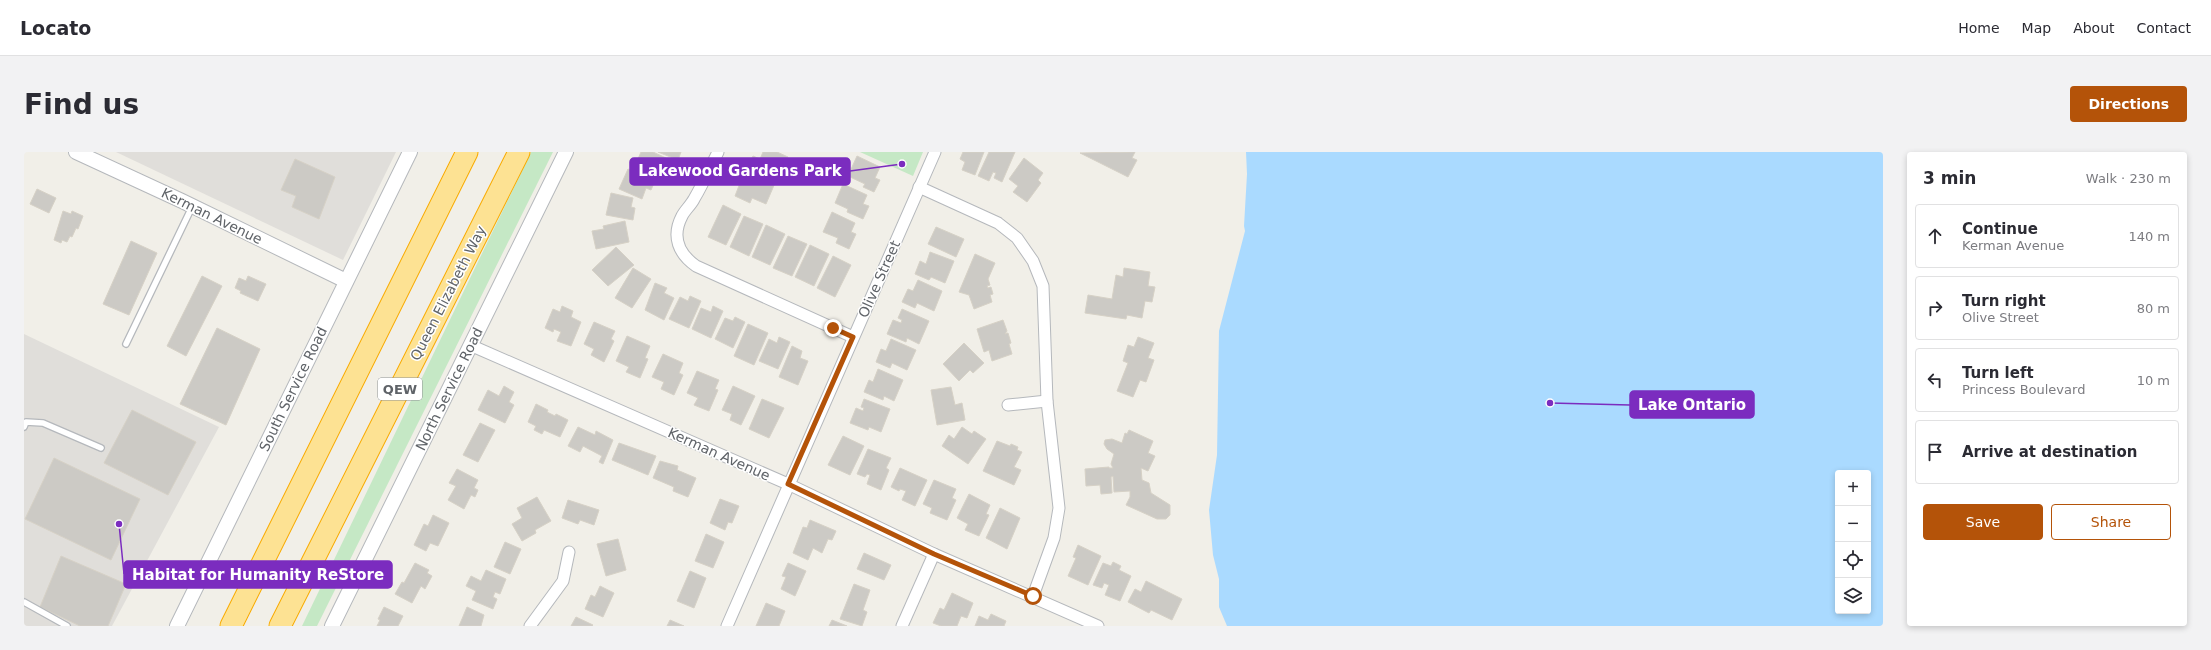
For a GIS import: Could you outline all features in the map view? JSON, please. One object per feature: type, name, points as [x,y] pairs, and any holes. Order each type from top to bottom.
[{"type":"highway","name":"QEW","points":[[231,626],[467,152]]},
{"type":"highway","name":"Queen Elizabeth Way","points":[[280,626],[519,152]]},
{"type":"street","name":"Kerman Avenue","points":[[76,152],[346,281]]},
{"type":"street","name":"South Service Road","points":[[177,626],[410,152]]},
{"type":"street","name":"North Service Road","points":[[332,626],[566,152]]},
{"type":"street","points":[[718,152],[694,200],[682,216],[677,228],[676,237],[678,245],[685,258],[696,266],[853,337]]},
{"type":"street","name":"Olive Street","points":[[727,626],[788,484],[935,152]]},
{"type":"street","points":[[920,187],[998,223],[1017,238],[1033,261],[1043,286],[1047,401],[1059,508],[1054,538],[1033,596]]},
{"type":"street","name":"Kerman Avenue","points":[[470,345],[788,484],[934,554],[1033,596],[1098,626]]},
{"type":"street","points":[[1008,405],[1047,401]]},
{"type":"street","points":[[530,626],[562,581],[569,552]]},
{"type":"street","points":[[902,626],[934,554]]},
{"type":"lane","points":[[126,344],[192,207]]},
{"type":"lane","points":[[24,427],[26,422],[44,423],[101,448]]},
{"type":"lane","points":[[24,602],[67,626]]},
{"type":"shaded area","points":[[116,152],[396,152],[343,260]]},
{"type":"shaded area","points":[[24,334],[219,427],[112,626],[24,626]]},
{"type":"green space","points":[[531,152],[553,152],[317,626],[302,626]]},
{"type":"green space","points":[[860,152],[923,152],[913,176]]},
{"type":"water","points":[[1246,152],[1883,152],[1883,626],[1227,626],[1219,607],[1219,579],[1213,555],[1209,510],[1217,455],[1219,331],[1245,231],[1247,174]]},
{"type":"building","points":[[641,152],[653,152],[666,158],[662,167],[669,170],[664,181],[634,168]]},
{"type":"building","points":[[658,152],[681,152],[678,160]]},
{"type":"building","points":[[763,152],[777,152],[788,157],[779,176],[767,171],[765,175],[747,168],[753,156],[760,159]]},
{"type":"building","points":[[963,152],[984,152],[975,175],[962,170],[965,162],[960,159]]},
{"type":"building","points":[[989,152],[1015,152],[1002,182],[994,178],[996,173],[993,172],[989,181],[978,176]]},
{"type":"building","points":[[1135,152],[1132,158],[1137,160],[1128,177],[1080,153]]},
{"type":"building","points":[[857,156],[880,167],[875,178],[880,180],[874,192],[863,187],[865,184],[848,176]]},
{"type":"building","points":[[1024,158],[1043,173],[1038,180],[1041,183],[1027,202],[1013,192],[1018,186],[1009,179]]},
{"type":"building","points":[[295,159],[335,177],[319,219],[292,207],[296,196],[281,190]]},
{"type":"building","points":[[628,169],[655,181],[651,190],[646,188],[642,199],[619,189]]},
{"type":"building","points":[[750,172],[775,183],[766,204],[752,198],[750,203],[735,196],[740,183],[745,185]]},
{"type":"building","points":[[843,184],[867,195],[863,204],[869,206],[863,219],[847,212],[848,209],[835,203]]},
{"type":"building","points":[[37,189],[56,198],[49,213],[30,204]]},
{"type":"building","points":[[611,193],[633,198],[631,207],[635,208],[633,220],[606,215]]},
{"type":"building","points":[[723,205],[741,214],[726,245],[708,237]]},
{"type":"building","points":[[63,211],[71,214],[72,211],[83,216],[78,229],[76,228],[72,237],[70,236],[67,242],[62,240],[61,243],[54,240]]},
{"type":"building","points":[[832,212],[855,223],[851,232],[856,234],[849,249],[836,243],[838,238],[823,232]]},
{"type":"building","points":[[744,216],[763,224],[749,256],[730,247]]},
{"type":"building","points":[[625,221],[629,242],[596,249],[592,231],[604,229],[603,226]]},
{"type":"building","points":[[766,225],[785,234],[770,265],[752,257]]},
{"type":"building","points":[[936,227],[964,239],[956,257],[928,244]]},
{"type":"building","points":[[788,236],[807,244],[792,276],[773,268]]},
{"type":"building","points":[[131,241],[157,253],[129,315],[103,304]]},
{"type":"building","points":[[810,245],[829,254],[814,286],[795,277]]},
{"type":"building","points":[[616,247],[634,265],[608,286],[592,270]]},
{"type":"building","points":[[930,252],[954,261],[945,283],[931,277],[929,280],[915,274],[920,261],[926,264]]},
{"type":"building","points":[[975,254],[995,263],[988,279],[990,285],[987,286],[988,288],[991,287],[993,294],[990,295],[992,302],[974,309],[969,295],[959,292]]},
{"type":"building","points":[[833,256],[851,265],[835,297],[817,288]]},
{"type":"building","points":[[633,268],[651,279],[632,308],[615,298]]},
{"type":"building","points":[[1124,268],[1150,272],[1148,286],[1155,287],[1152,302],[1145,301],[1142,318],[1127,315],[1126,319],[1085,313],[1088,295],[1112,299],[1116,275],[1123,277]]},
{"type":"building","points":[[202,276],[222,286],[186,356],[167,346]]},
{"type":"building","points":[[248,276],[266,284],[258,301],[240,293],[241,291],[235,288],[239,278],[246,281]]},
{"type":"building","points":[[918,280],[942,291],[934,311],[917,303],[915,308],[902,302],[908,289],[913,291]]},
{"type":"building","points":[[655,283],[667,288],[664,293],[674,298],[664,320],[645,310]]},
{"type":"building","points":[[690,296],[701,301],[689,328],[669,319],[680,297],[688,301]]},
{"type":"building","points":[[562,306],[573,311],[571,317],[581,322],[571,346],[557,341],[561,332],[554,329],[553,332],[545,328],[553,309],[560,312]]},
{"type":"building","points":[[713,306],[723,311],[711,338],[692,329],[701,308],[711,312]]},
{"type":"building","points":[[902,309],[929,321],[919,344],[907,338],[906,342],[887,334],[893,320],[901,323],[902,320],[898,318]]},
{"type":"building","points":[[735,317],[745,322],[733,348],[715,339],[725,318],[733,321]]},
{"type":"building","points":[[1003,320],[1007,331],[1005,334],[1008,333],[1011,343],[1009,344],[1012,354],[992,361],[989,350],[984,352],[977,329]]},
{"type":"building","points":[[594,322],[615,331],[611,339],[614,341],[604,362],[591,355],[594,349],[584,344]]},
{"type":"building","points":[[748,324],[768,333],[754,365],[734,356]]},
{"type":"building","points":[[217,328],[260,349],[226,425],[180,404]]},
{"type":"building","points":[[627,336],[650,346],[645,358],[648,359],[640,378],[626,372],[629,367],[616,361]]},
{"type":"building","points":[[779,337],[790,342],[778,369],[759,361],[769,339],[777,343]]},
{"type":"building","points":[[1138,337],[1154,343],[1148,358],[1154,360],[1146,382],[1140,380],[1133,397],[1117,391],[1128,363],[1123,361],[1128,345],[1134,347]]},
{"type":"building","points":[[891,339],[916,350],[907,370],[892,363],[890,368],[876,362],[881,349],[886,351]]},
{"type":"building","points":[[964,343],[984,363],[973,373],[970,370],[959,381],[943,364]]},
{"type":"building","points":[[792,346],[802,351],[800,358],[808,361],[798,385],[779,377]]},
{"type":"building","points":[[663,354],[683,363],[679,373],[683,375],[674,395],[661,389],[664,382],[652,377]]},
{"type":"building","points":[[878,369],[903,380],[894,401],[884,396],[883,400],[864,392],[869,380],[873,382]]},
{"type":"building","points":[[697,371],[719,380],[715,389],[718,390],[709,411],[694,405],[698,398],[687,393]]},
{"type":"building","points":[[504,386],[514,392],[509,402],[514,405],[505,423],[478,410],[488,390],[499,396]]},
{"type":"building","points":[[733,386],[755,396],[741,425],[730,420],[732,414],[722,410]]},
{"type":"building","points":[[951,387],[955,405],[962,403],[965,420],[937,425],[931,390]]},
{"type":"building","points":[[762,399],[784,408],[769,438],[749,429]]},
{"type":"building","points":[[864,399],[890,409],[881,432],[869,427],[868,430],[850,423],[856,408],[863,411],[864,408],[861,407]]},
{"type":"building","points":[[536,404],[548,410],[547,412],[555,416],[556,414],[568,420],[560,437],[544,430],[542,434],[534,430],[536,426],[528,422]]},
{"type":"building","points":[[132,410],[196,442],[168,495],[104,463]]},
{"type":"building","points":[[480,423],[495,430],[478,462],[463,455]]},
{"type":"building","points":[[578,427],[595,435],[596,431],[613,440],[603,464],[599,462],[602,456],[583,446],[580,452],[568,446]]},
{"type":"building","points":[[962,427],[972,434],[974,431],[986,439],[968,464],[942,446],[949,435],[954,439]]},
{"type":"building","points":[[1129,430],[1153,441],[1148,453],[1155,456],[1148,471],[1141,468],[1142,480],[1149,483],[1151,493],[1170,505],[1170,515],[1166,519],[1157,519],[1126,505],[1130,497],[1130,491],[1114,492],[1113,476],[1111,477],[1112,493],[1101,494],[1100,485],[1086,486],[1085,469],[1113,468],[1111,464],[1114,454],[1107,449],[1104,444],[1105,440],[1112,439],[1122,443],[1125,433],[1127,434]]},
{"type":"building","points":[[843,436],[864,446],[850,475],[828,465]]},
{"type":"building","points":[[997,441],[1010,446],[1011,444],[1018,447],[1017,450],[1022,452],[1014,467],[1021,470],[1014,485],[983,471]]},
{"type":"building","points":[[619,443],[656,456],[648,475],[612,460]]},
{"type":"building","points":[[868,449],[891,458],[886,468],[889,470],[881,490],[867,484],[870,475],[867,474],[865,477],[857,474]]},
{"type":"building","points":[[54,458],[140,499],[111,560],[25,519]]},
{"type":"building","points":[[660,461],[678,466],[677,470],[696,478],[688,497],[673,491],[674,487],[653,478]]},
{"type":"building","points":[[900,468],[927,480],[915,506],[902,500],[906,491],[900,489],[899,491],[891,487]]},
{"type":"building","points":[[457,469],[478,480],[474,488],[478,490],[475,497],[471,495],[464,509],[448,500],[456,486],[449,483]]},
{"type":"building","points":[[934,480],[956,489],[952,498],[956,500],[947,520],[930,513],[932,508],[923,504]]},
{"type":"building","points":[[969,494],[990,505],[986,514],[989,515],[979,536],[965,530],[968,524],[957,518]]},
{"type":"building","points":[[537,497],[551,521],[535,530],[536,533],[522,541],[512,524],[522,518],[517,508]]},
{"type":"building","points":[[720,499],[739,506],[732,523],[728,522],[725,530],[710,523]]},
{"type":"building","points":[[568,500],[599,510],[594,525],[580,520],[578,524],[562,518]]},
{"type":"building","points":[[1000,508],[1020,518],[1007,549],[986,538]]},
{"type":"building","points":[[433,515],[449,523],[438,546],[430,543],[426,551],[414,545],[424,524],[428,526]]},
{"type":"building","points":[[810,520],[836,531],[832,540],[828,539],[822,553],[813,548],[808,560],[793,553],[803,527],[807,528]]},
{"type":"building","points":[[706,534],[724,542],[713,568],[695,561]]},
{"type":"building","points":[[618,539],[626,570],[606,576],[597,544]]},
{"type":"building","points":[[505,542],[521,549],[510,574],[494,567]]},
{"type":"building","points":[[1078,545],[1101,556],[1088,585],[1068,576],[1076,558],[1073,557]]},
{"type":"building","points":[[864,553],[891,565],[884,580],[857,569]]},
{"type":"building","points":[[61,556],[126,584],[108,626],[80,626],[40,607]]},
{"type":"building","points":[[1113,562],[1121,566],[1119,570],[1131,576],[1120,601],[1105,595],[1109,585],[1104,583],[1102,588],[1093,585],[1103,563],[1111,566]]},
{"type":"building","points":[[415,563],[429,570],[427,573],[432,576],[425,589],[421,586],[412,603],[395,594],[402,582],[404,583]]},
{"type":"building","points":[[788,563],[806,571],[795,596],[781,589],[786,577],[782,576]]},
{"type":"building","points":[[486,570],[506,579],[500,594],[495,592],[493,597],[497,599],[493,609],[472,600],[476,591],[466,586],[471,576],[481,581]]},
{"type":"building","points":[[690,571],[706,578],[694,608],[677,601]]},
{"type":"building","points":[[1146,581],[1182,599],[1172,620],[1151,610],[1149,613],[1128,602],[1135,589],[1141,592]]},
{"type":"building","points":[[854,584],[870,590],[863,610],[867,612],[862,626],[840,619]]},
{"type":"building","points":[[600,586],[614,593],[603,617],[585,609],[591,595],[595,597]]},
{"type":"building","points":[[952,593],[973,603],[967,618],[961,616],[957,626],[941,626],[933,623],[940,608],[944,610]]},
{"type":"building","points":[[766,603],[785,611],[779,626],[756,626]]},
{"type":"building","points":[[384,607],[403,616],[398,626],[377,626],[380,620],[378,619]]},
{"type":"building","points":[[467,607],[484,615],[481,626],[459,626]]},
{"type":"building","points":[[991,614],[1006,621],[1004,626],[975,626],[979,616],[988,620]]},
{"type":"building","points":[[576,617],[593,625],[571,626]]},
{"type":"building","points":[[670,620],[684,626],[667,626]]},
{"type":"building","points":[[832,620],[847,626],[829,626]]},
{"type":"place","name":"Lakewood Gardens Park","points":[[902,164]]},
{"type":"place","name":"Lake Ontario","points":[[1550,403]]},
{"type":"place","name":"Habitat for Humanity ReStore","points":[[119,524]]},
{"type":"route","points":[[833,328],[853,337],[788,484],[934,554],[1033,596]]}]
